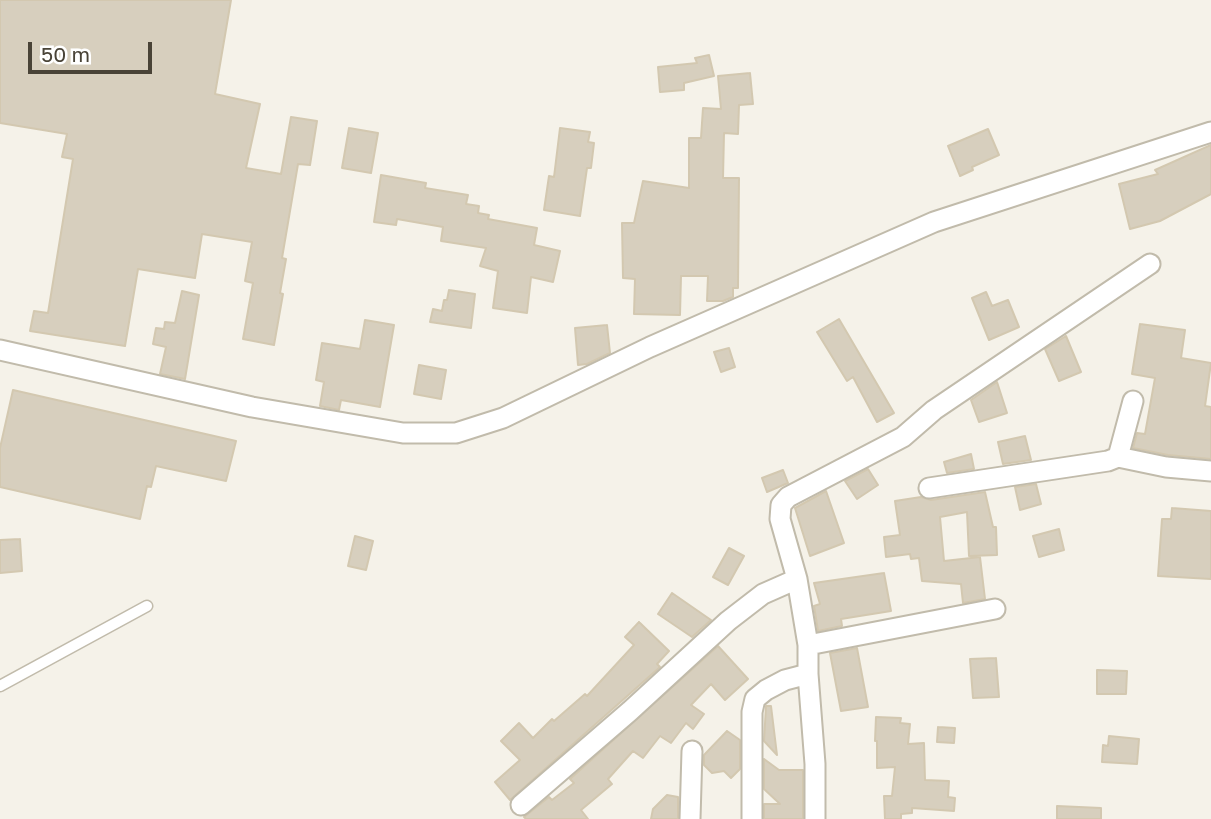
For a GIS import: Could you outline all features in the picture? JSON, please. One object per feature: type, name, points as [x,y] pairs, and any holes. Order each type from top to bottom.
[{"type":"street","points":[[0,350],[252,407],[403,433],[456,433],[503,418],[650,347],[934,222],[1211,132]]},
{"type":"street","points":[[816,819],[808,645],[797,579],[780,519],[781,505],[788,497],[903,437],[934,410],[1150,264]]},
{"type":"street","points":[[1118,457],[1133,401]]},
{"type":"street","points":[[929,488],[1108,461],[1118,457],[1166,467],[1211,471]]},
{"type":"street","points":[[521,805],[737,613],[764,594],[797,579]]},
{"type":"street","points":[[808,645],[995,609]]},
{"type":"street","points":[[752,819],[752,712],[755,699],[785,680],[808,674]]},
{"type":"street","points":[[690,819],[692,751]]},
{"type":"lane","points":[[0,686],[147,606]]},
{"type":"building","points":[[0,0],[231,0],[215,94],[260,104],[246,168],[281,174],[291,117],[317,121],[310,165],[298,164],[282,258],[286,259],[280,293],[283,294],[274,345],[243,339],[253,283],[245,281],[252,242],[202,234],[195,278],[138,269],[125,346],[30,331],[34,311],[48,313],[73,159],[62,157],[67,134],[0,123]]},
{"type":"building","points":[[709,55],[714,76],[684,83],[684,90],[660,92],[658,67],[697,63],[695,58]]},
{"type":"building","points":[[750,73],[753,104],[739,105],[738,134],[724,133],[723,178],[739,178],[738,288],[733,288],[733,297],[723,301],[707,301],[708,276],[681,276],[680,315],[634,314],[635,279],[623,278],[622,223],[634,223],[643,181],[689,188],[689,138],[701,138],[703,108],[721,109],[718,76]]},
{"type":"building","points":[[349,128],[378,133],[371,173],[342,168]]},
{"type":"building","points":[[560,128],[590,132],[588,142],[594,143],[591,168],[587,168],[580,216],[544,210],[549,176],[554,177]]},
{"type":"building","points":[[988,129],[999,155],[972,167],[973,170],[960,176],[948,146]]},
{"type":"building","points":[[1211,145],[1211,194],[1160,221],[1130,229],[1119,184],[1158,174],[1155,170]]},
{"type":"building","points":[[381,175],[426,183],[425,188],[468,195],[466,204],[479,206],[478,213],[489,215],[488,219],[537,228],[534,245],[560,251],[553,282],[531,277],[527,313],[493,308],[498,271],[480,266],[486,248],[441,241],[443,227],[397,219],[396,225],[374,222]]},
{"type":"building","points":[[449,290],[475,294],[471,328],[430,322],[433,309],[442,311]]},
{"type":"building","points":[[182,291],[199,295],[185,379],[160,374],[166,347],[153,344],[156,328],[164,329],[165,322],[175,323]]},
{"type":"building","points":[[986,292],[992,306],[1008,300],[1019,327],[989,340],[972,298]]},
{"type":"building","points":[[839,319],[894,413],[877,422],[853,377],[847,381],[817,332]]},
{"type":"building","points":[[365,320],[394,325],[380,407],[341,400],[339,410],[320,406],[324,382],[316,380],[322,343],[360,349]]},
{"type":"building","points":[[1140,324],[1185,330],[1181,358],[1211,363],[1205,406],[1211,407],[1211,459],[1133,448],[1137,433],[1145,434],[1155,378],[1132,374]]},
{"type":"building","points":[[607,325],[610,353],[587,364],[578,365],[575,328]]},
{"type":"building","points":[[1066,336],[1081,372],[1059,381],[1045,349]]},
{"type":"building","points":[[729,348],[735,367],[721,372],[714,352]]},
{"type":"building","points":[[419,365],[446,370],[441,399],[414,394]]},
{"type":"building","points":[[997,382],[1007,413],[979,422],[971,400]]},
{"type":"building","points":[[13,390],[236,441],[226,481],[156,466],[151,487],[147,486],[140,519],[0,487],[0,448]]},
{"type":"building","points":[[1025,436],[1031,460],[1003,464],[998,442]]},
{"type":"building","points":[[971,454],[974,469],[947,473],[944,462]]},
{"type":"building","points":[[868,469],[878,485],[857,499],[845,481]]},
{"type":"building","points":[[783,470],[788,483],[767,492],[762,478]]},
{"type":"building","points":[[1036,484],[1041,504],[1020,510],[1015,487]]},
{"type":"building","points":[[826,491],[844,543],[810,556],[795,508]]},
{"type":"building","points":[[985,492],[993,527],[996,527],[997,555],[969,556],[967,512],[940,517],[944,561],[980,557],[985,599],[963,603],[961,584],[922,581],[919,558],[911,559],[910,554],[886,557],[884,537],[900,535],[895,501],[921,497],[931,500]]},
{"type":"building","points":[[1172,508],[1211,511],[1211,579],[1158,576],[1162,519],[1171,519]]},
{"type":"building","points":[[1059,529],[1064,550],[1039,557],[1033,536]]},
{"type":"building","points":[[355,536],[373,541],[366,570],[348,566]]},
{"type":"building","points":[[20,539],[22,571],[0,573],[0,540]]},
{"type":"building","points":[[729,548],[744,556],[728,585],[713,577]]},
{"type":"building","points":[[884,573],[891,611],[841,619],[842,626],[818,631],[814,606],[820,604],[814,583]]},
{"type":"building","points":[[672,593],[711,620],[692,637],[658,614]]},
{"type":"building","points":[[639,622],[669,651],[657,664],[660,667],[510,800],[495,782],[520,760],[501,741],[519,723],[533,738],[552,719],[554,721],[585,694],[587,696],[634,645],[625,637]]},
{"type":"building","points":[[718,646],[748,679],[725,700],[711,684],[691,705],[704,714],[693,729],[686,723],[671,743],[660,736],[643,758],[633,751],[608,779],[612,784],[581,810],[588,819],[524,817],[549,797],[552,800],[574,783],[570,779]]},
{"type":"building","points":[[857,648],[868,707],[841,711],[830,653]]},
{"type":"building","points":[[996,658],[999,697],[973,698],[970,659]]},
{"type":"building","points":[[1097,670],[1127,671],[1126,694],[1097,694]]},
{"type":"building","points":[[766,706],[771,706],[777,755],[764,741]]},
{"type":"building","points":[[876,717],[901,718],[900,723],[910,724],[908,744],[924,743],[925,780],[949,781],[948,797],[955,798],[954,811],[912,808],[912,813],[901,814],[901,819],[885,819],[884,796],[892,796],[895,767],[877,768]]},
{"type":"building","points":[[938,727],[955,728],[954,743],[937,742]]},
{"type":"building","points":[[727,731],[740,740],[740,769],[731,778],[724,771],[712,773],[704,765],[704,755]]},
{"type":"building","points":[[1109,736],[1139,739],[1137,764],[1102,762],[1103,745],[1108,746]]},
{"type":"building","points":[[764,759],[779,770],[803,770],[803,819],[764,819],[764,804],[780,804],[764,789]]},
{"type":"building","points":[[667,795],[678,797],[678,819],[651,819],[653,809]]},
{"type":"building","points":[[1057,806],[1101,808],[1101,819],[1057,819]]}]
